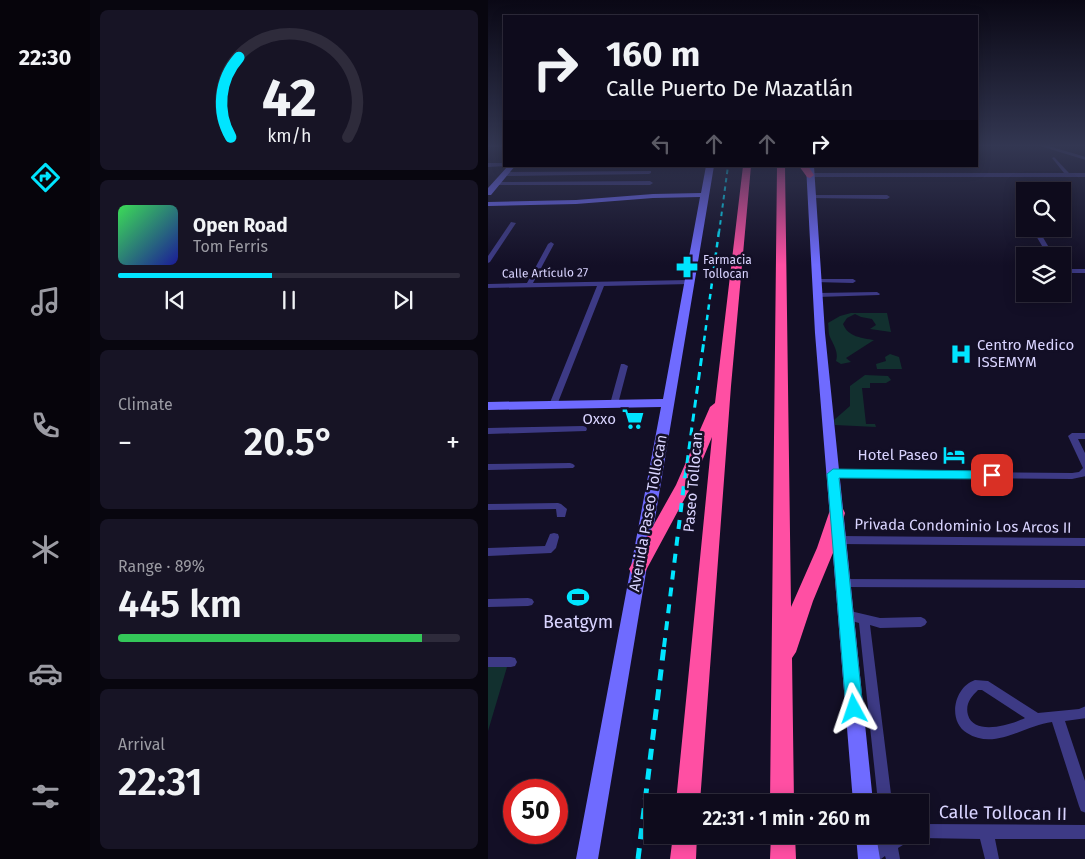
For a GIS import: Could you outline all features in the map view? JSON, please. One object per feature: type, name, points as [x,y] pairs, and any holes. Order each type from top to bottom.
[{"type":"highway","name":"Paseo Tollocan","points":[[689,794],[724,386],[745,185]]},
{"type":"highway","points":[[781,185],[782,794]]},
{"type":"highway","points":[[638,569],[684,485],[711,424],[724,386]]},
{"type":"highway","points":[[782,666],[803,601],[826,548],[837,513]]},
{"type":"highway","points":[[683,859],[684,844]]},
{"type":"highway","points":[[783,844],[783,859]]},
{"type":"main road","name":"Avenida Paseo Tollocan","points":[[587,859],[707,185]]},
{"type":"main road","points":[[810,185],[833,474],[862,794]]},
{"type":"main road","points":[[488,204],[576,202],[654,196],[705,195]]},
{"type":"main road","points":[[489,409],[553,405],[668,403]]},
{"type":"main road","points":[[867,844],[868,859]]},
{"type":"street","points":[[811,197],[887,196]]},
{"type":"street","points":[[488,261],[513,224]]},
{"type":"street","points":[[529,285],[551,244]]},
{"type":"street","points":[[1071,271],[1086,271]]},
{"type":"street","points":[[817,288],[853,281]]},
{"type":"street","name":"Calle Artículo 27","points":[[488,286],[690,282]]},
{"type":"street","points":[[553,405],[601,284]]},
{"type":"street","points":[[817,288],[877,294]]},
{"type":"street","points":[[614,404],[624,366]]},
{"type":"street","points":[[488,431],[583,429]]},
{"type":"street","points":[[1086,436],[1072,436],[1086,466]]},
{"type":"street","points":[[488,467],[570,466]]},
{"type":"street","points":[[833,474],[1072,476],[1082,474],[1086,470]]},
{"type":"street","points":[[488,507],[558,506],[562,509],[561,515]]},
{"type":"street","points":[[488,552],[547,550],[550,548],[554,537]]},
{"type":"street","name":"Privada Condominio Los Arcos II","points":[[839,540],[1086,542]]},
{"type":"street","points":[[843,583],[1086,584]]},
{"type":"street","points":[[488,603],[528,602]]},
{"type":"street","points":[[846,615],[880,623],[921,622]]},
{"type":"street","points":[[864,620],[884,794]]},
{"type":"street","points":[[488,662],[511,662]]},
{"type":"street","points":[[1037,719],[984,685],[975,685],[962,699],[964,724],[967,728],[977,732],[1011,729],[1037,719],[1084,714]]},
{"type":"street","points":[[1057,718],[1086,806]]},
{"type":"street","name":"Calle Tollocan II","points":[[929,831],[1086,832]]},
{"type":"street","points":[[986,832],[992,859]]},
{"type":"street","points":[[868,859],[891,846]]},
{"type":"green space","points":[[851,313],[887,313],[891,332],[870,329],[876,325],[872,319],[855,314],[847,318],[843,324],[848,332],[874,340],[846,358],[851,362],[841,364],[836,361],[836,351],[829,335],[828,323],[840,316]]},
{"type":"green space","points":[[890,354],[899,357],[902,369],[877,369],[876,364],[886,361],[885,357]]},
{"type":"green space","points":[[865,375],[888,376],[891,380],[886,383],[870,383],[870,388],[862,388],[866,424],[875,424],[876,427],[835,425],[834,420],[850,406],[850,386]]},
{"type":"green space","points":[[488,666],[507,667],[488,731]]},
{"type":"railway","points":[[719,233],[725,185]]},
{"type":"railway","points":[[704,341],[719,231]]},
{"type":"railway","points":[[685,477],[704,340]]},
{"type":"railway","points":[[664,647],[685,476]]},
{"type":"railway","points":[[638,859],[664,646]]},
{"type":"place","name":"Farmacia Tollocan","points":[[687,267]]},
{"type":"place","name":"Centro Medico ISSEMYM","points":[[961,354]]},
{"type":"place","name":"Oxxo","points":[[633,419]]},
{"type":"place","name":"Hotel Paseo","points":[[954,455]]},
{"type":"place","name":"Beatgym","points":[[578,597]]},
{"type":"route","points":[[854,709],[833,474],[992,475]]}]
